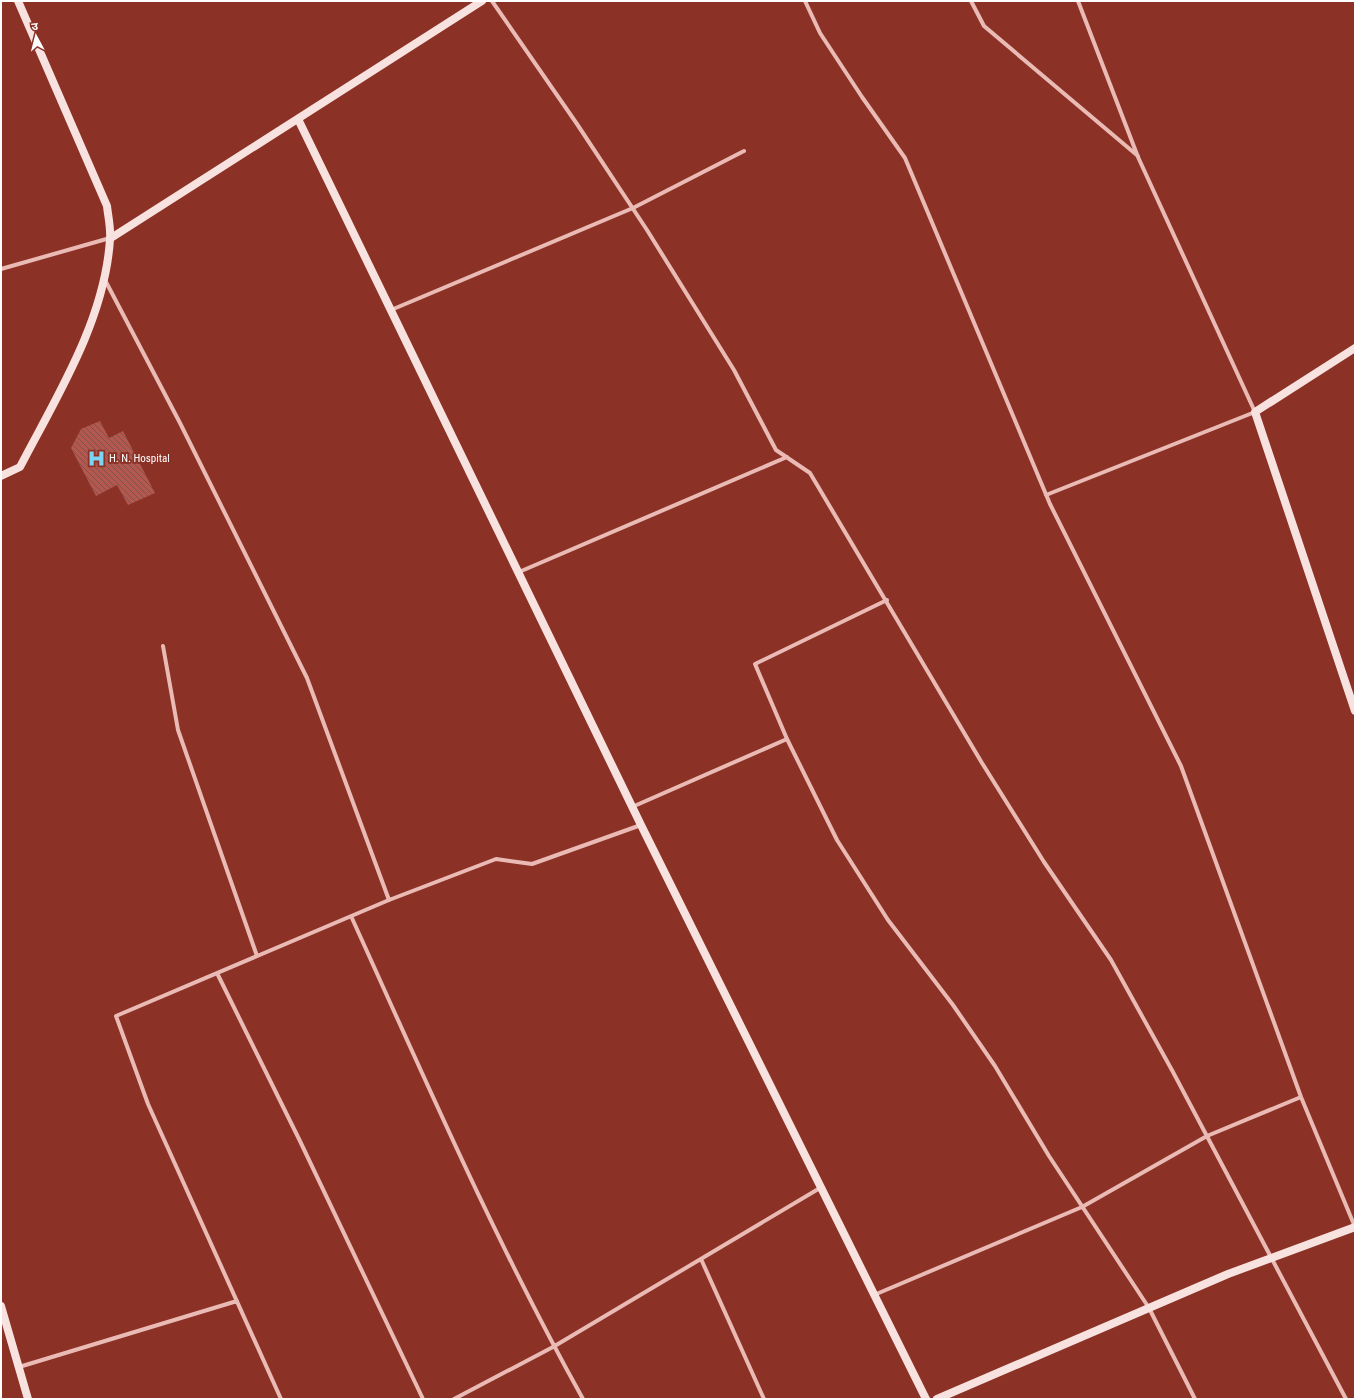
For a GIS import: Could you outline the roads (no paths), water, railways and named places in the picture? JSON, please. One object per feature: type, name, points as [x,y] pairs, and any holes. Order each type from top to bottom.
[{"type":"street","points":[[1,476],[20,467],[80,351],[105,280],[111,238],[107,206],[18,1]]},
{"type":"street","points":[[492,1],[578,124],[633,208],[734,370],[776,450],[810,473],[887,600],[990,776],[1044,862],[1111,960],[1173,1072],[1346,1399]]},
{"type":"street","points":[[805,1],[828,46],[905,158],[1046,495],[1181,766],[1301,1097],[1355,1227],[1228,1274],[937,1399]]},
{"type":"street","points":[[971,1],[984,26],[1138,157]]},
{"type":"street","points":[[1078,1],[1138,157],[1255,412],[1355,711]]},
{"type":"street","points":[[1,269],[111,238],[298,119],[477,2]]},
{"type":"street","points":[[298,119],[632,807],[873,1295],[926,1399]]},
{"type":"street","points":[[391,310],[633,208],[744,151]]},
{"type":"street","points":[[105,280],[180,423],[307,678],[389,900]]},
{"type":"street","points":[[1046,495],[1255,412],[1355,348]]},
{"type":"street","points":[[518,572],[787,456]]},
{"type":"street","points":[[887,600],[755,664],[787,739],[837,840],[888,920],[953,1005],[995,1066],[1049,1156],[1149,1308],[1195,1399]]},
{"type":"street","points":[[163,646],[178,730],[257,956]]},
{"type":"street","points":[[632,807],[787,739]]},
{"type":"street","points":[[281,1399],[148,1104],[116,1016],[389,900],[496,859],[532,864],[641,825]]},
{"type":"street","points":[[351,916],[464,1167],[554,1347],[583,1399]]},
{"type":"street","points":[[217,973],[302,1146],[423,1399]]},
{"type":"street","points":[[873,1295],[1082,1207],[1207,1136],[1301,1097]]},
{"type":"street","points":[[454,1399],[554,1347],[820,1188]]},
{"type":"street","points":[[701,1259],[764,1399]]},
{"type":"street","points":[[19,1367],[236,1301]]},
{"type":"street","points":[[1,1306],[28,1399]]},
{"type":"place","name":"H. N. Hospital","points":[[96,458]]}]
